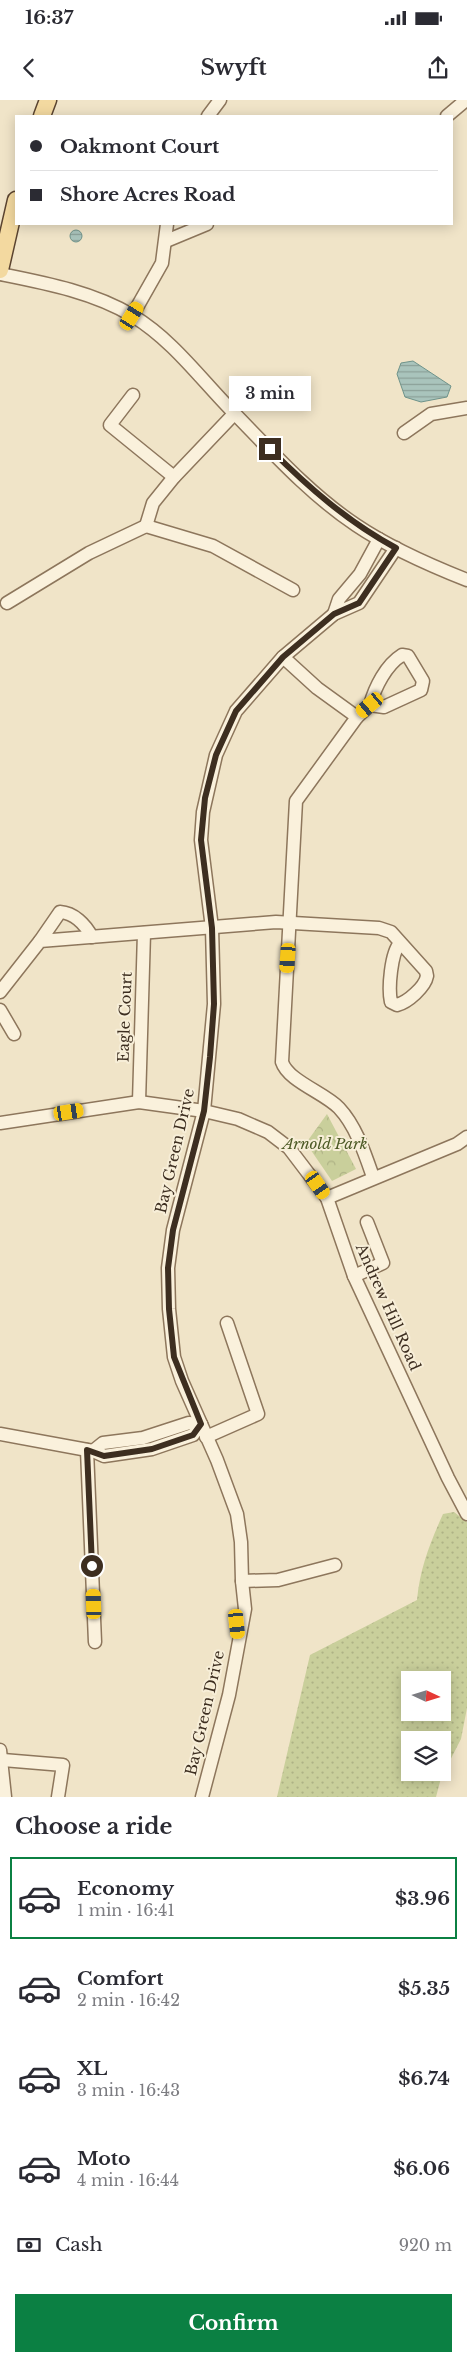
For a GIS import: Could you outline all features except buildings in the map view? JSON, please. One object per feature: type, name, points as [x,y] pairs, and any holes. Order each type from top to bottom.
[{"type":"main road","points":[[42,115],[48,100]]},
{"type":"main road","points":[[0,270],[15,204]]},
{"type":"street","points":[[209,115],[220,100]]},
{"type":"street","points":[[448,115],[466,100]]},
{"type":"street","points":[[132,316],[162,263],[167,225]]},
{"type":"street","points":[[166,241],[205,225]]},
{"type":"street","points":[[0,274],[51,284],[92,297],[132,316],[160,336],[196,370],[234,414],[305,484],[355,524],[396,548],[467,580]]},
{"type":"street","points":[[133,395],[110,425],[174,477]]},
{"type":"street","points":[[404,433],[431,414],[467,408]]},
{"type":"street","points":[[146,526],[152,503],[234,414]]},
{"type":"street","points":[[7,603],[89,552],[146,526],[213,546],[293,590]]},
{"type":"street","name":"Bay Green Drive","points":[[334,614],[339,599],[360,574],[379,539]]},
{"type":"street","name":"Bay Green Drive","points":[[202,1797],[229,1695],[239,1636],[236,1611],[238,1589],[242,1581],[241,1542],[237,1514],[174,1357],[169,1309],[168,1268],[173,1230],[204,1111],[214,1004],[212,928],[201,840],[203,812],[211,771],[221,742],[236,711],[283,657],[334,614],[359,603],[396,548]]},
{"type":"street","points":[[370,705],[384,707],[421,690],[423,681],[408,656],[402,655],[397,659],[374,688],[370,705],[356,717],[296,801],[284,1067],[332,1101],[342,1111],[356,1133],[373,1177]]},
{"type":"street","points":[[283,657],[317,688],[356,717]]},
{"type":"street","points":[[0,992],[60,912],[68,912],[87,928],[92,936]]},
{"type":"street","points":[[40,940],[144,934],[276,922],[379,928],[391,932],[400,943]]},
{"type":"street","name":"Eagle Court","points":[[139,1102],[144,934]]},
{"type":"street","points":[[0,1010],[14,1034]]},
{"type":"street","name":"Andrew Hill Road","points":[[0,1123],[139,1102],[204,1111],[248,1122],[278,1139],[298,1158],[327,1198],[354,1276],[448,1478],[467,1514]]},
{"type":"street","points":[[327,1198],[373,1177],[457,1144],[467,1137]]},
{"type":"street","points":[[354,1276],[383,1263],[367,1222]]},
{"type":"street","points":[[206,1437],[258,1414],[227,1323]]},
{"type":"street","points":[[0,1434],[90,1451],[104,1456],[152,1449],[193,1435],[201,1424]]},
{"type":"street","points":[[90,1451],[95,1642]]},
{"type":"street","points":[[242,1581],[278,1580],[335,1565]]},
{"type":"street","points":[[5,1797],[1,1755],[63,1765],[58,1797]]},
{"type":"green space","name":"Arnold Park","points":[[327,1114],[356,1169],[332,1181],[306,1143]]},
{"type":"green space","points":[[454,1512],[467,1522],[467,1708],[461,1739],[451,1758],[451,1731],[401,1731],[401,1781],[440,1781],[436,1797],[277,1797],[310,1655],[417,1600],[426,1556],[443,1514]]},
{"type":"water","points":[[74,230],[78,230],[82,236],[78,242],[74,242],[70,238],[70,234]]},
{"type":"water","points":[[413,361],[451,386],[447,397],[421,402],[405,397],[397,374],[401,363]]},
{"type":"route","points":[[92,1566],[87,1450],[104,1456],[152,1449],[193,1435],[201,1424],[182,1381],[174,1357],[169,1309],[168,1268],[173,1230],[204,1111],[210,1057],[214,1004],[212,928],[202,854],[201,827],[211,771],[227,727],[236,711],[257,684],[283,657],[334,614],[359,603],[396,548],[355,524],[305,484],[270,449]]}]
